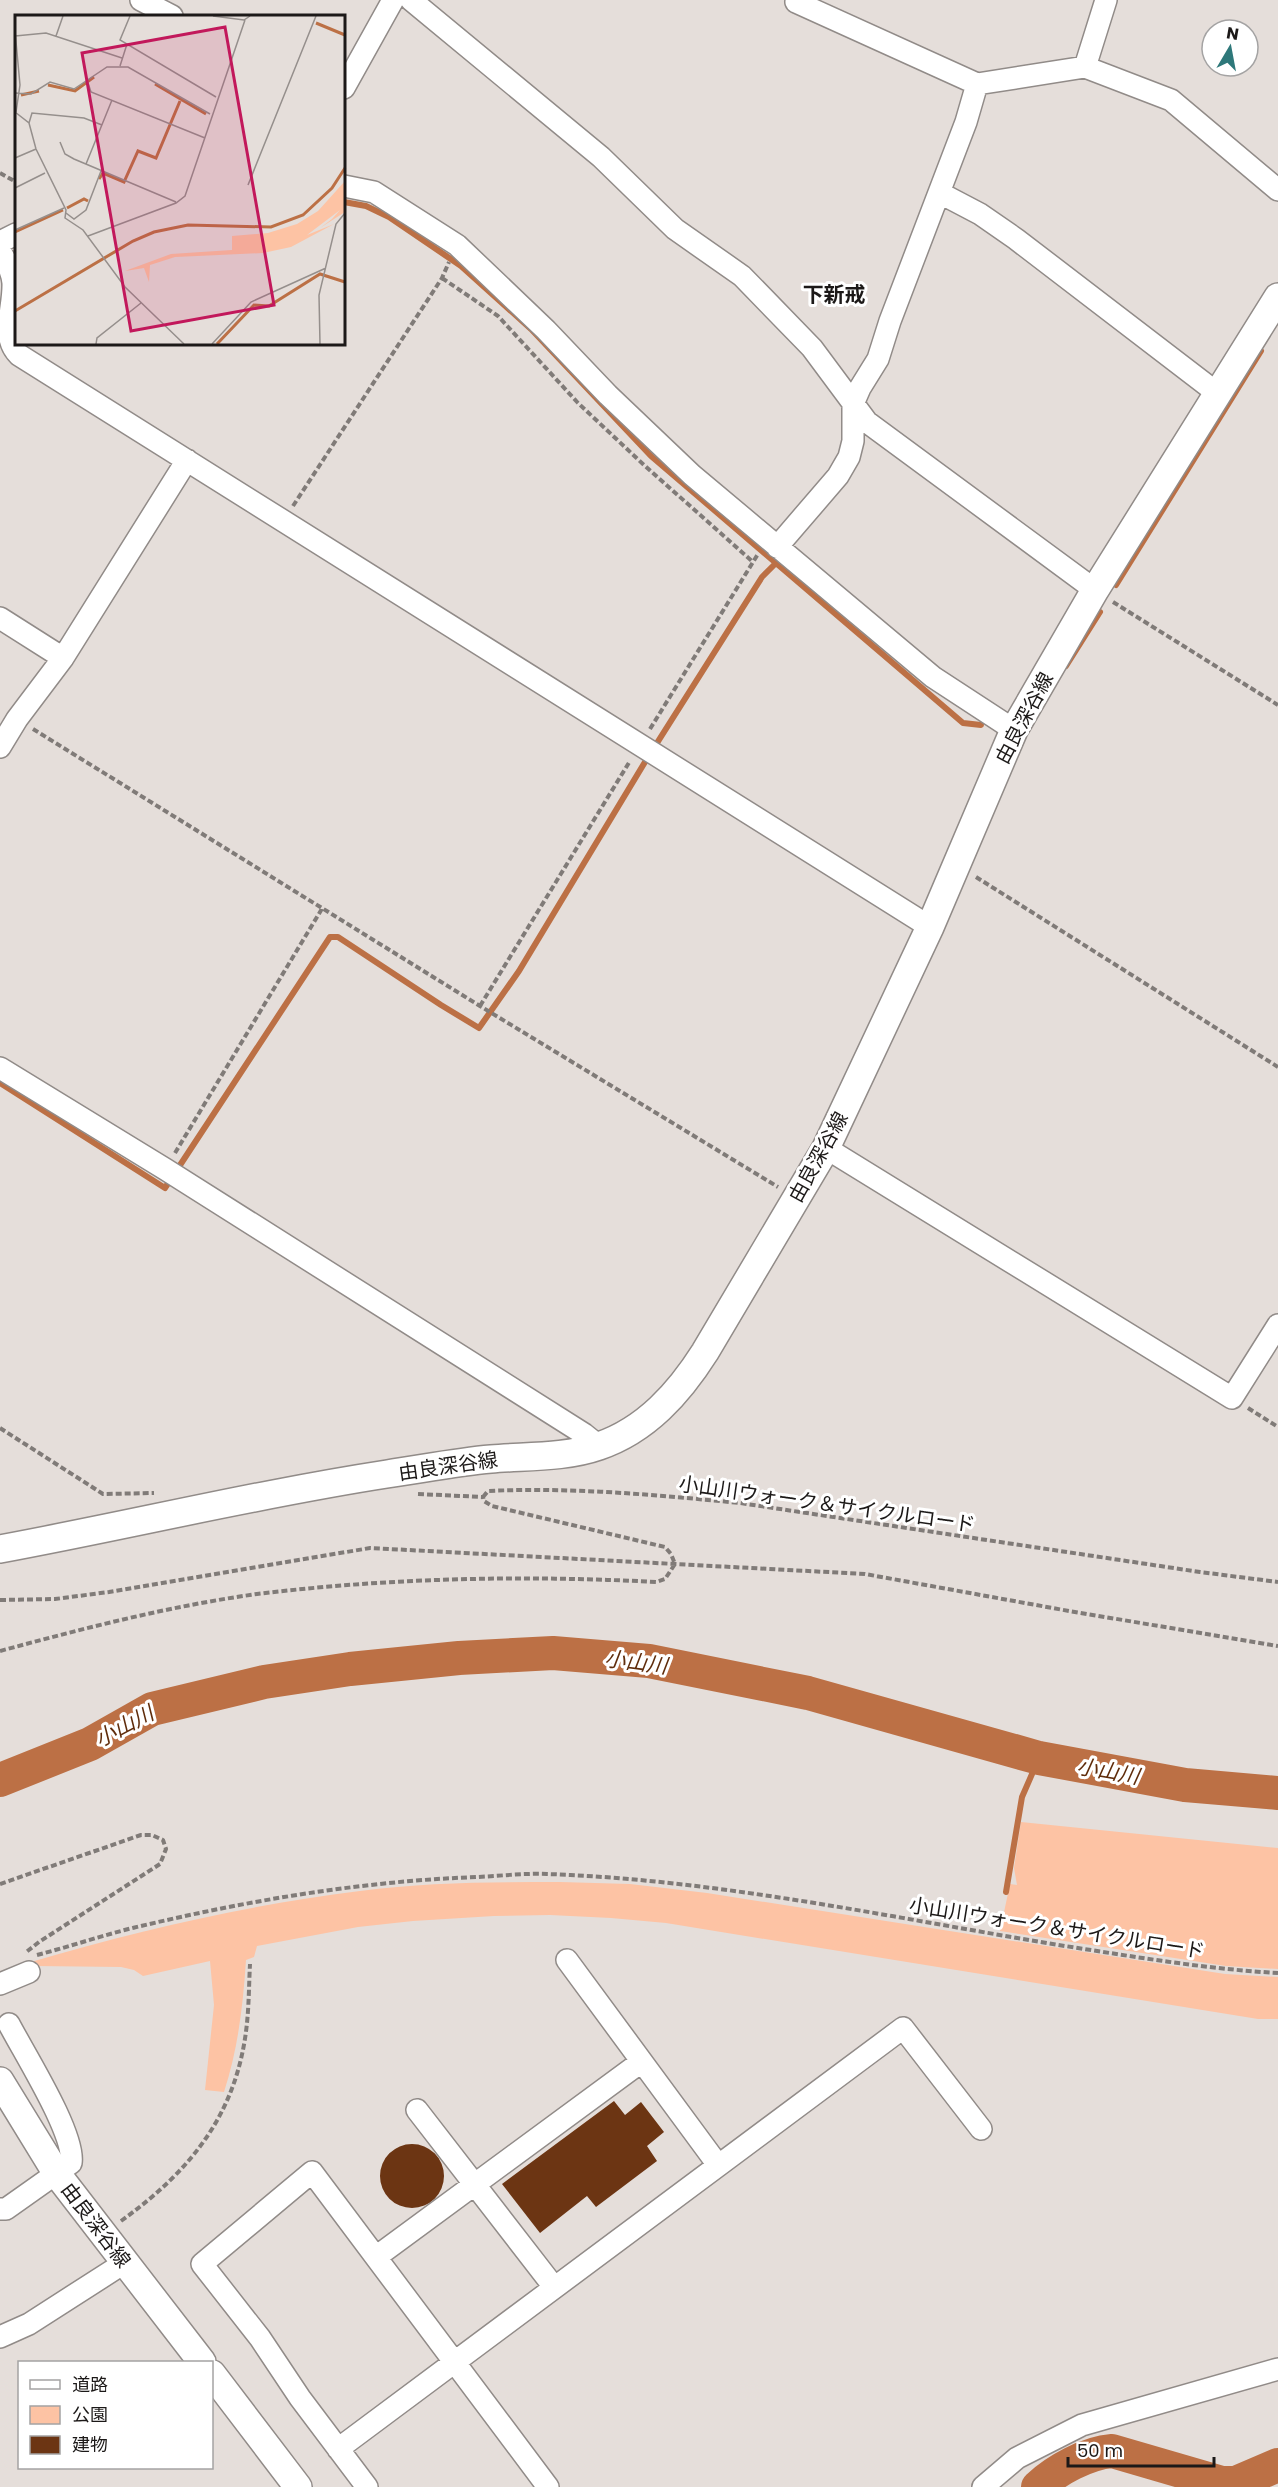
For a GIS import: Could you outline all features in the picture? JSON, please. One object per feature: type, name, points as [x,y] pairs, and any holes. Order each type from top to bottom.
[{"type":"main road","name":"由良深谷線","points":[[0,1548],[313,1486],[472,1461],[578,1451],[599,1446],[637,1427],[670,1400],[687,1379],[826,1148],[930,927],[1014,730],[1095,590],[1278,297]]},
{"type":"main road","name":"由良深谷線","points":[[0,2081],[57,2174],[201,2361]]},
{"type":"main road","points":[[213,2375],[298,2487]]},
{"type":"street","points":[[141,0],[170,15]]},
{"type":"street","points":[[345,86],[393,0]]},
{"type":"street","points":[[411,0],[601,157],[675,229],[742,276],[812,348],[867,422],[1095,590]]},
{"type":"street","points":[[797,0],[796,2],[977,84],[1085,67],[1171,100],[1278,190]]},
{"type":"street","points":[[1085,67],[1106,0]]},
{"type":"street","points":[[772,543],[838,476],[849,457],[853,441],[853,404],[860,388],[879,359],[890,321],[940,193],[977,84]]},
{"type":"street","points":[[345,186],[374,192],[457,245],[692,475],[933,677],[1014,730]]},
{"type":"street","points":[[940,193],[980,214],[1217,393]]},
{"type":"street","points":[[0,242],[15,234]]},
{"type":"street","points":[[0,251],[12,274],[13,285],[6,339],[10,348],[930,927]]},
{"type":"street","points":[[0,747],[17,719],[63,658],[187,460]]},
{"type":"street","points":[[0,618],[63,658]]},
{"type":"street","points":[[0,1068],[165,1169],[584,1434],[599,1446]]},
{"type":"street","points":[[826,1148],[1232,1398],[1278,1325]]},
{"type":"street","points":[[567,1960],[718,2165]]},
{"type":"street","points":[[0,1984],[29,1972]]},
{"type":"street","points":[[3,2209],[57,2174],[71,2163],[72,2155],[67,2134],[9,2024]]},
{"type":"street","points":[[338,2449],[903,2028],[981,2129]]},
{"type":"street","points":[[376,2257],[641,2062]]},
{"type":"street","points":[[417,2110],[554,2287]]},
{"type":"street","points":[[367,2487],[300,2398],[260,2338],[202,2264],[312,2172],[548,2487]]},
{"type":"street","points":[[0,2337],[29,2324],[124,2263]]},
{"type":"street","points":[[983,2487],[1017,2458],[1082,2425],[1278,2369]]},
{"type":"path","points":[[0,173],[15,181]]},
{"type":"path","points":[[284,521],[442,278],[457,245]]},
{"type":"path","points":[[442,278],[498,316],[578,403],[753,562]]},
{"type":"path","points":[[480,1006],[753,562],[772,543]]},
{"type":"path","points":[[1095,590],[1278,705]]},
{"type":"path","points":[[17,719],[795,1198]]},
{"type":"path","points":[[955,864],[1278,1067]]},
{"type":"path","points":[[165,1169],[323,907]]},
{"type":"path","points":[[1232,1398],[1278,1427]]},
{"type":"path","points":[[0,1428],[88,1485]]},
{"type":"path","name":"小山川ウォーク＆サイクルロード","points":[[675,1564],[665,1547],[492,1506],[484,1501],[483,1497],[489,1491],[547,1491],[682,1497],[740,1503],[1278,1582]]},
{"type":"path","points":[[0,1600],[55,1599],[109,1592],[370,1548],[864,1574],[1278,1646]]},
{"type":"path","points":[[0,1651],[152,1612],[257,1594],[437,1579],[587,1578],[656,1582],[665,1579],[675,1564]]},
{"type":"path","name":"小山川ウォーク＆サイクルロード","points":[[0,1884],[141,1835],[158,1836],[164,1840],[166,1849],[160,1864],[39,1942],[27,1951],[22,1959],[139,1926],[272,1899],[351,1886],[436,1878],[543,1874],[639,1880],[758,1895],[1135,1957],[1226,1970],[1278,1973]]},
{"type":"path","points":[[130,2215],[182,2170],[197,2152],[230,2095],[247,2024],[250,1964]]},
{"type":"green space","points":[[1021,1822],[1278,1848],[1278,1969],[1226,1966],[1000,1931],[1010,1884],[1017,1885],[1014,1868]]},
{"type":"green space","points":[[560,1882],[630,1884],[707,1893],[1225,1974],[1278,1977],[1278,2019],[1258,2019],[666,1923],[550,1915],[413,1921],[358,1927],[257,1946],[254,1957],[246,1960],[239,2027],[224,2092],[205,2090],[214,2005],[210,1961],[143,1976],[134,1970],[121,1967],[35,1966],[31,1962],[112,1939],[194,1920],[318,1897],[435,1884]]},
{"type":"building","points":[[614,2101],[625,2115],[641,2102],[664,2132],[647,2146],[657,2161],[596,2207],[587,2196],[540,2233],[502,2184]]},
{"type":"building","points":[[412,2144],[430,2150],[438,2158],[444,2176],[438,2194],[430,2202],[412,2208],[394,2202],[386,2194],[380,2176],[386,2158],[394,2150]]},
{"type":"waterway","points":[[345,202],[366,206],[389,217],[461,266],[531,329],[651,456],[963,723],[981,725]]},
{"type":"waterway","points":[[1116,585],[1261,351]]},
{"type":"waterway","points":[[0,1083],[165,1188],[330,937],[338,937],[479,1028],[519,971],[645,762],[762,577],[775,564]]},
{"type":"waterway","points":[[1066,666],[1100,612]]},
{"type":"waterway","name":"小山川","points":[[0,1780],[90,1744],[152,1709],[264,1682],[350,1669],[459,1658],[553,1653],[649,1661],[808,1693],[1039,1758],[1185,1785],[1278,1793]]},
{"type":"waterway","points":[[1006,1892],[1022,1797],[1039,1758]]},
{"type":"waterway","points":[[1038,2487],[1072,2463],[1092,2455],[1112,2451],[1222,2483],[1236,2483],[1278,2465]]},
{"type":"district","name":"下新戒","points":[[834,294]]}]
